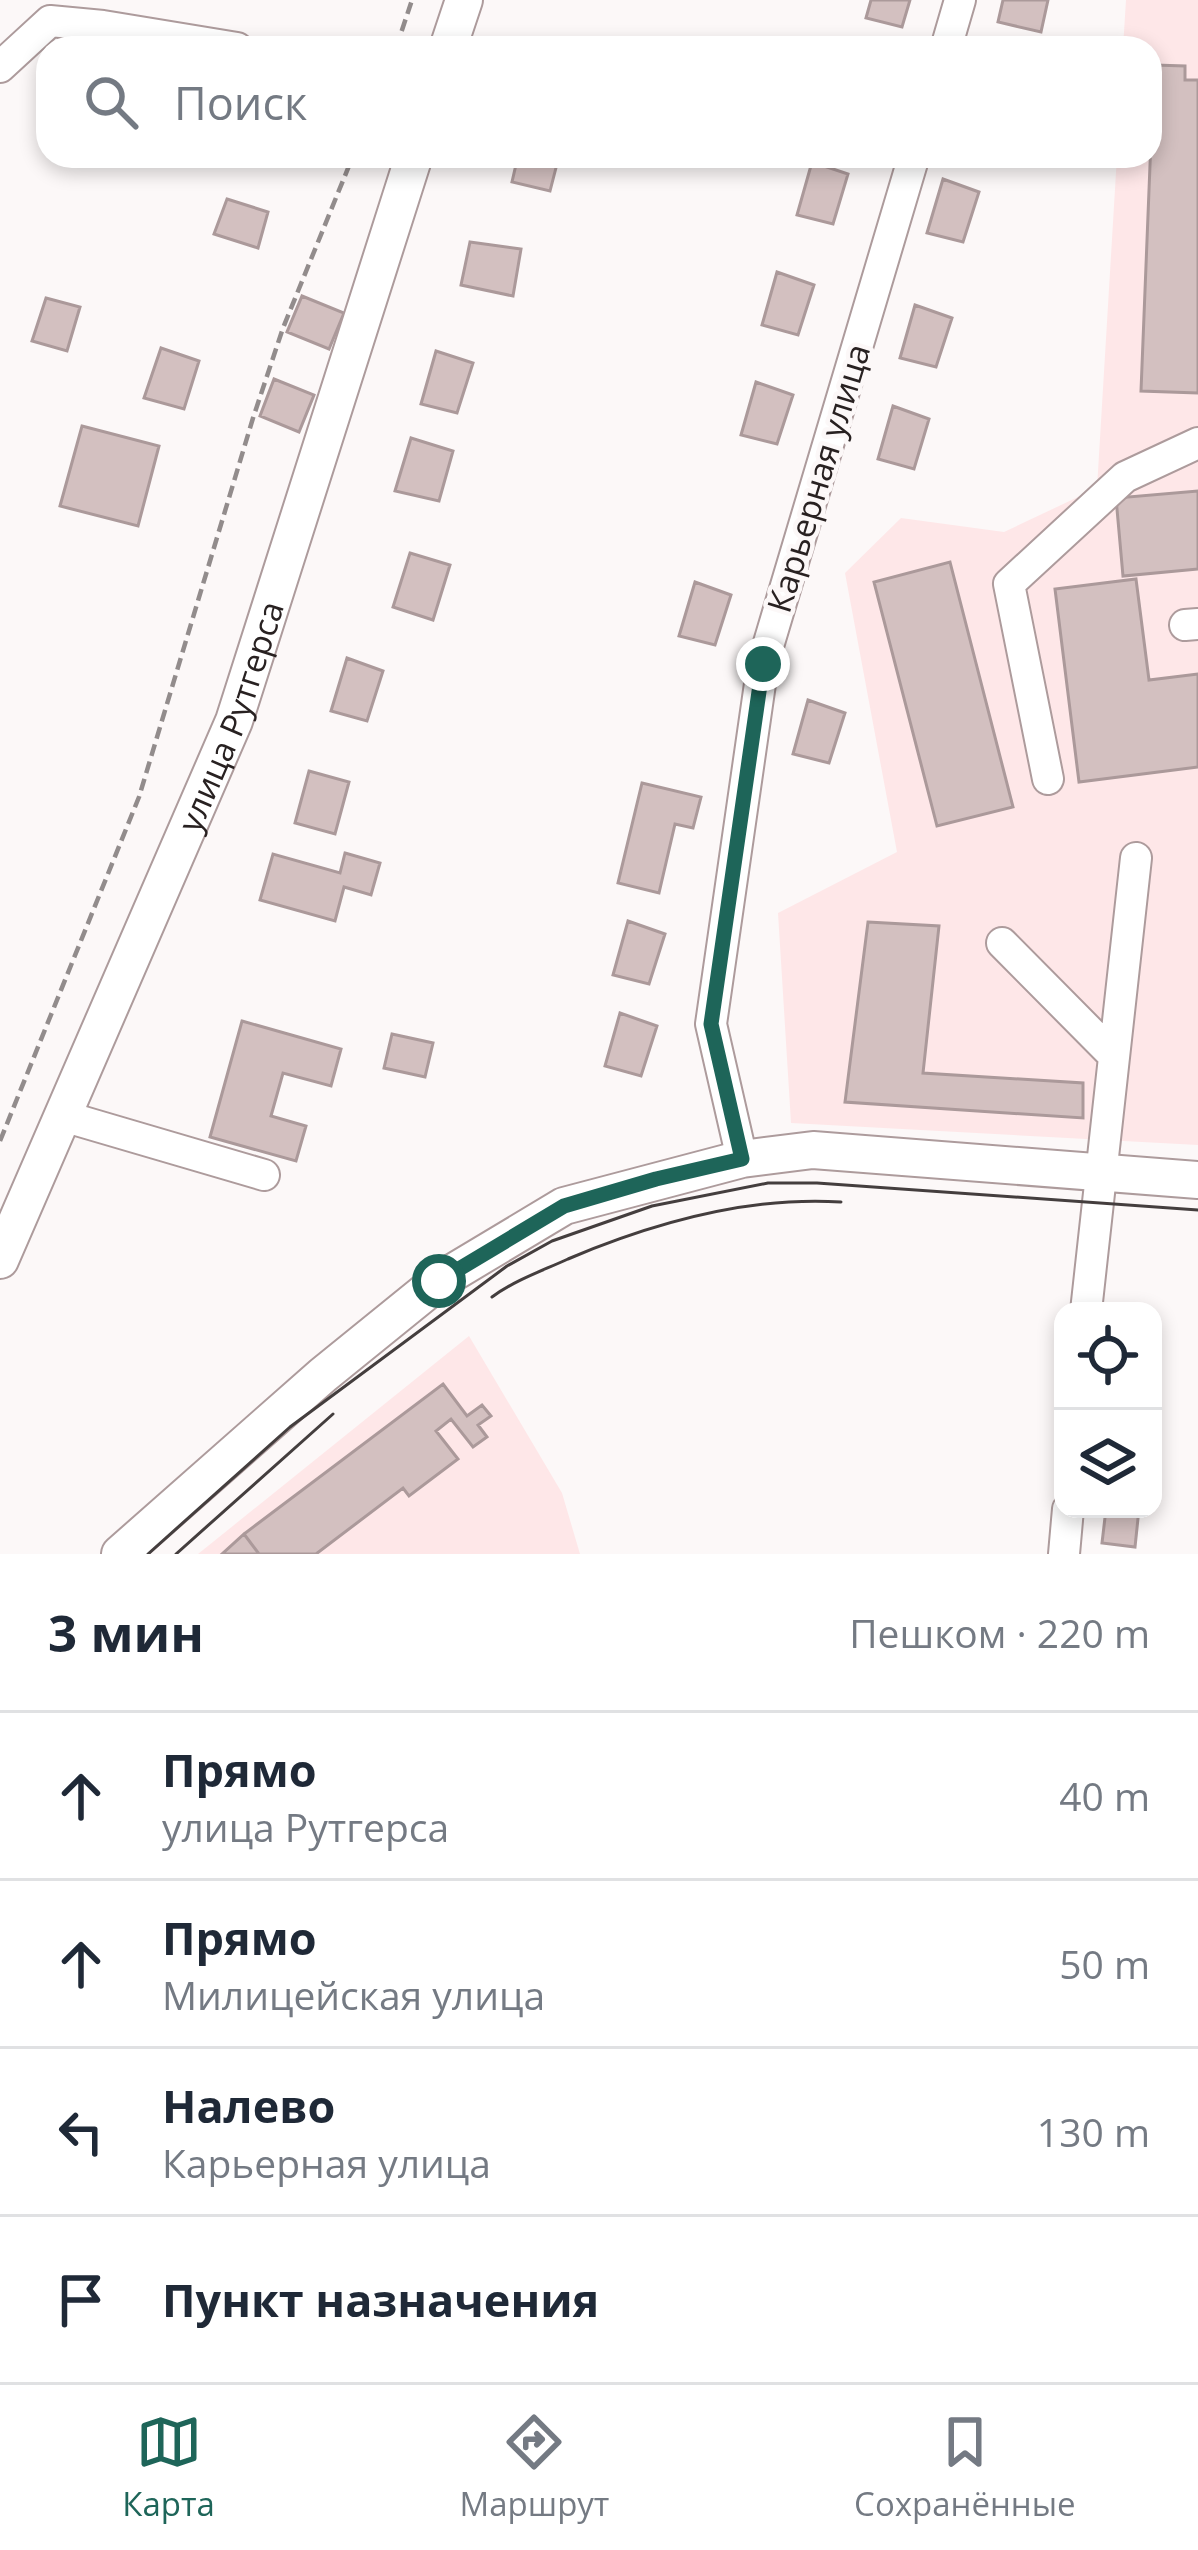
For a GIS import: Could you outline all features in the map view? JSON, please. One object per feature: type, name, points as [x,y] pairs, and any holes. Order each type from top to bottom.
[{"type":"main road","points":[[452,36],[464,0]]},
{"type":"main road","name":"улица Рутгерса","points":[[0,1260],[234,721],[410,168]]},
{"type":"main road","points":[[120,1554],[323,1375],[439,1281],[564,1206],[742,1159],[813,1150],[1198,1180]]},
{"type":"lane","points":[[950,36],[960,0]]},
{"type":"lane","points":[[0,67],[50,21],[164,36]]},
{"type":"lane","name":"Карьерная улица","points":[[742,1159],[711,1024],[763,664],[910,168]]},
{"type":"lane","points":[[1048,779],[1009,584],[1126,477],[1198,443]]},
{"type":"lane","points":[[1087,1302],[1136,858]]},
{"type":"lane","points":[[1002,943],[1113,1055]]},
{"type":"lane","points":[[63,1115],[265,1175]]},
{"type":"lane","points":[[1064,1554],[1067,1518]]},
{"type":"path","points":[[400,36],[412,0]]},
{"type":"path","points":[[0,1141],[140,797],[261,395],[348,168]]},
{"type":"shaded area","points":[[1126,0],[1198,0],[1198,1145],[791,1123],[778,913],[897,852],[845,573],[901,518],[1004,532],[1097,488],[1116,168],[1162,168],[1162,36],[1124,36]]},
{"type":"shaded area","points":[[469,1336],[562,1493],[580,1554],[198,1554]]},
{"type":"building","points":[[871,0],[910,0],[902,27],[866,18]]},
{"type":"building","points":[[1003,0],[1048,0],[1041,32],[998,22]]},
{"type":"building","points":[[1162,65],[1185,66],[1185,80],[1198,80],[1198,393],[1141,391],[1150,168],[1162,168]]},
{"type":"building","points":[[515,168],[556,168],[550,191],[512,182]]},
{"type":"building","points":[[810,168],[848,174],[833,224],[797,215]]},
{"type":"building","points":[[943,179],[979,192],[963,242],[927,233]]},
{"type":"building","points":[[227,199],[268,212],[258,248],[214,234]]},
{"type":"building","points":[[470,242],[521,249],[513,296],[461,285]]},
{"type":"building","points":[[777,272],[814,285],[798,335],[762,325]]},
{"type":"building","points":[[302,296],[344,313],[329,349],[287,332]]},
{"type":"building","points":[[46,298],[80,307],[67,351],[32,341]]},
{"type":"building","points":[[915,305],[952,318],[936,367],[900,358]]},
{"type":"building","points":[[161,348],[199,361],[184,409],[144,398]]},
{"type":"building","points":[[436,351],[473,363],[457,413],[421,404]]},
{"type":"building","points":[[274,379],[314,395],[299,432],[260,416]]},
{"type":"building","points":[[756,382],[793,395],[777,444],[741,435]]},
{"type":"building","points":[[893,406],[929,419],[914,469],[878,459]]},
{"type":"building","points":[[82,426],[159,446],[138,526],[60,506]]},
{"type":"building","points":[[411,438],[453,451],[439,501],[395,491]]},
{"type":"building","points":[[1198,491],[1198,569],[1123,576],[1116,498]]},
{"type":"building","points":[[410,553],[450,565],[433,620],[393,607]]},
{"type":"building","points":[[950,562],[1013,807],[937,826],[874,582]]},
{"type":"building","points":[[1136,579],[1149,680],[1198,674],[1198,767],[1079,782],[1055,589]]},
{"type":"building","points":[[695,582],[731,595],[715,645],[679,636]]},
{"type":"building","points":[[347,658],[383,671],[367,721],[331,711]]},
{"type":"building","points":[[808,700],[845,713],[829,763],[793,754]]},
{"type":"building","points":[[309,771],[349,782],[335,834],[295,823]]},
{"type":"building","points":[[642,783],[701,797],[693,828],[675,824],[659,893],[618,883]]},
{"type":"building","points":[[345,853],[380,863],[371,895],[344,887],[335,921],[260,900],[273,854],[340,873]]},
{"type":"building","points":[[628,921],[665,934],[649,984],[613,975]]},
{"type":"building","points":[[868,922],[939,926],[923,1073],[1083,1083],[1083,1118],[845,1102]]},
{"type":"building","points":[[620,1013],[657,1026],[641,1076],[605,1066]]},
{"type":"building","points":[[242,1021],[341,1049],[331,1086],[283,1073],[271,1116],[306,1126],[296,1161],[210,1137]]},
{"type":"building","points":[[392,1034],[433,1043],[425,1077],[384,1068]]},
{"type":"building","points":[[443,1384],[467,1416],[482,1405],[491,1416],[478,1425],[487,1437],[473,1447],[451,1419],[436,1431],[458,1459],[409,1496],[403,1488],[316,1554],[259,1554],[244,1534]]},
{"type":"building","points":[[1105,1518],[1138,1518],[1135,1547],[1102,1543]]},
{"type":"building","points":[[244,1534],[259,1554],[222,1554]]},
{"type":"tram line","points":[[148,1554],[290,1427],[507,1266],[552,1241],[652,1206],[768,1183],[817,1183],[1198,1210]]},
{"type":"tram line","points":[[492,1297],[568,1259],[667,1224],[771,1203],[841,1202]]},
{"type":"tram line","points":[[176,1554],[333,1414]]},
{"type":"route","points":[[439,1281],[564,1206],[742,1159],[711,1024],[763,664]]}]
